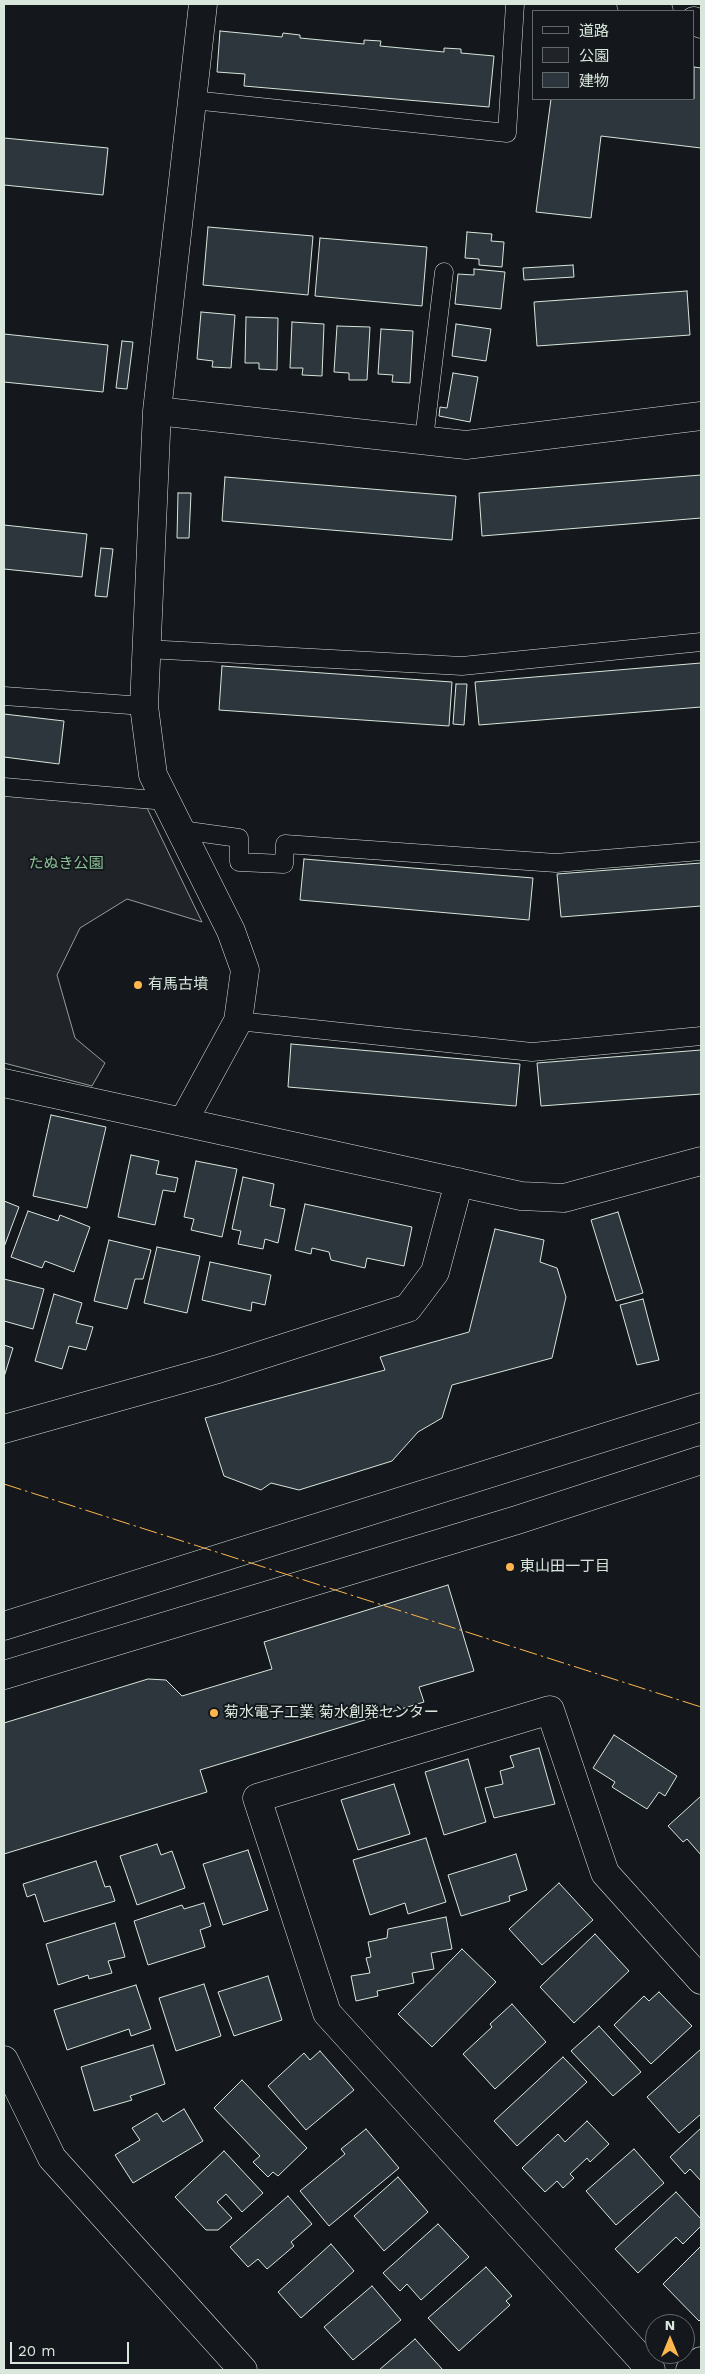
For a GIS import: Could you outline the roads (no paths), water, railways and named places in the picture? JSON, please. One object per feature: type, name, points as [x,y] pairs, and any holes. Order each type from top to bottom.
[{"type":"street","points":[[183,1122],[238,1021],[245,970],[231,931],[152,775],[144,706],[157,411],[203,4]]},
{"type":"street","points":[[631,4],[655,10]]},
{"type":"street","points":[[157,411],[466,445],[701,416]]},
{"type":"street","points":[[4,1082],[521,1196],[564,1198],[701,1160]]},
{"type":"street","points":[[4,1429],[218,1369],[408,1308],[435,1272],[459,1182]]},
{"type":"street","points":[[4,1626],[701,1407]]},
{"type":"street","points":[[4,1674],[518,1520],[701,1460]]},
{"type":"street","points":[[651,2370],[327,2013],[257,1798],[550,1710],[605,1873],[701,1980]]},
{"type":"street","points":[[4,2060],[52,2158],[243,2370]]},
{"type":"street","points":[[690,2370],[701,2361]]},
{"type":"lane","points":[[192,100],[507,133],[515,4]]},
{"type":"lane","points":[[424,439],[444,272]]},
{"type":"lane","points":[[146,649],[462,666],[701,642]]},
{"type":"lane","points":[[4,696],[144,706]]},
{"type":"lane","points":[[4,787],[166,800]]},
{"type":"lane","points":[[181,830],[240,838],[239,862],[284,864],[285,844],[556,863],[701,851]]},
{"type":"lane","points":[[238,1021],[532,1052],[701,1036]]},
{"type":"place","name":"有馬古墳","points":[[138,985]]},
{"type":"place","name":"東山田一丁目","points":[[510,1567]]},
{"type":"place","name":"菊水電子工業 菊水創発センター","points":[[214,1713]]},
{"type":"park label","name":"たぬき公園","points":[[66,864]]}]
